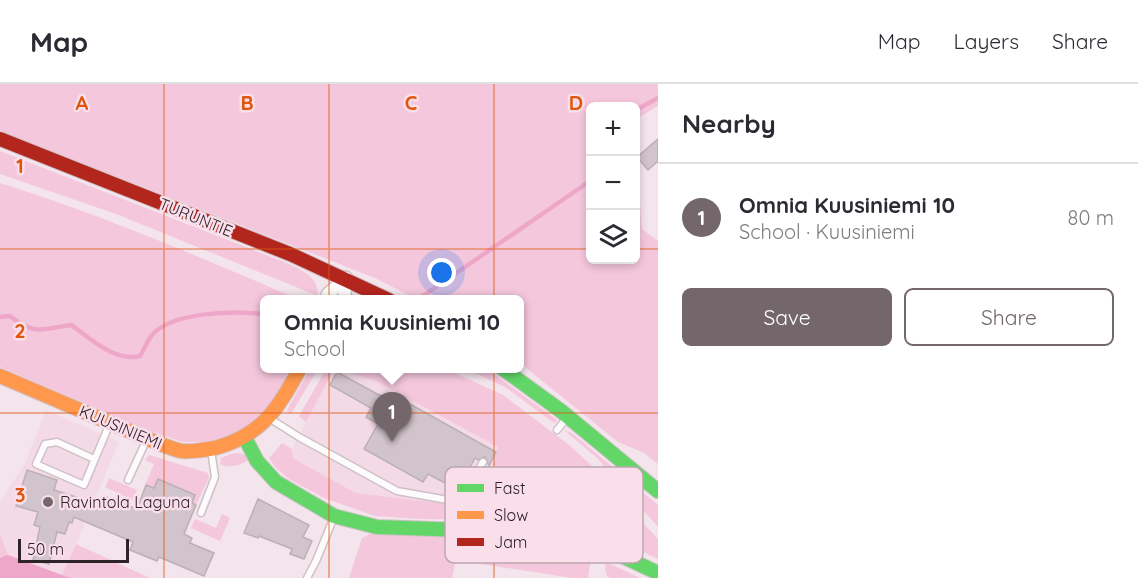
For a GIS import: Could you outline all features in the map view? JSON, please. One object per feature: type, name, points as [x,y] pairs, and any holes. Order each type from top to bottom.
[{"type":"street","name":"TURUNTIE","points":[[0,139],[346,278],[380,295]]},
{"type":"street","points":[[328,295],[346,278]]},
{"type":"street","points":[[344,295],[346,278]]},
{"type":"street","name":"KUUSINIEMI","points":[[0,376],[147,439],[182,451],[211,449],[245,438],[269,417],[298,373]]},
{"type":"street","points":[[508,373],[568,417],[629,467]]},
{"type":"street","points":[[245,438],[257,461],[276,482],[334,516],[377,527],[445,529]]},
{"type":"street","points":[[643,479],[658,491]]},
{"type":"street","points":[[637,563],[658,573]]},
{"type":"lane","points":[[269,417],[298,437],[397,491],[445,500]]},
{"type":"lane","points":[[557,430],[568,417]]},
{"type":"lane","points":[[94,459],[57,442],[45,444],[36,464],[84,484],[110,423]]},
{"type":"lane","points":[[128,480],[147,439]]},
{"type":"lane","points":[[201,513],[215,477],[211,449]]},
{"type":"lane","points":[[480,467],[483,462]]},
{"type":"lane","points":[[307,578],[334,516]]},
{"type":"shaded area","points":[[0,84],[658,84],[658,106],[640,117],[640,102],[586,102],[586,264],[640,264],[640,205],[642,229],[658,241],[658,464],[644,453],[618,442],[524,366],[524,295],[408,295],[375,278],[0,131]]},
{"type":"shaded area","points":[[0,151],[289,264],[313,280],[318,295],[116,214],[0,174]]},
{"type":"shaded area","points":[[0,183],[38,195],[188,252],[289,295],[260,295],[260,373],[287,373],[280,391],[262,413],[240,433],[208,442],[182,442],[147,430],[0,367]]},
{"type":"shaded area","points":[[308,373],[316,373],[291,414],[287,410]]},
{"type":"shaded area","points":[[324,373],[332,373],[306,422],[299,416]]},
{"type":"shaded area","points":[[331,373],[352,373],[376,381],[498,447],[492,467],[445,467],[445,504],[356,493],[293,458],[292,449]]},
{"type":"shaded area","points":[[352,373],[455,373],[503,395],[569,445],[593,467],[492,467],[498,447],[376,381]]},
{"type":"shaded area","points":[[475,373],[492,373],[557,420],[556,422],[554,423],[505,387]]},
{"type":"shaded area","points":[[46,410],[119,442],[63,575],[8,555],[0,534],[0,502],[24,465]]},
{"type":"shaded area","points":[[564,430],[572,433],[613,467],[605,467]]},
{"type":"shaded area","points":[[282,443],[292,449],[293,458],[356,493],[445,504],[445,519],[375,516],[324,498],[289,479],[276,468],[269,458]]},
{"type":"shaded area","points":[[240,453],[247,456],[249,460],[231,466],[220,464],[221,458]]},
{"type":"shaded area","points":[[149,455],[208,473],[209,478],[196,505],[192,503],[195,495],[158,479],[154,488],[145,485],[154,464],[145,460]]},
{"type":"shaded area","points":[[109,478],[137,490],[132,500],[105,487]]},
{"type":"shaded area","points":[[643,492],[658,505],[658,527],[643,510]]},
{"type":"shaded area","points":[[222,514],[230,518],[220,541],[191,528],[195,519],[216,528]]},
{"type":"shaded area","points":[[643,523],[658,539],[658,559],[643,552]]},
{"type":"shaded area","points":[[375,531],[445,537],[445,563],[455,563],[452,578],[349,578],[362,538]]},
{"type":"shaded area","points":[[0,534],[8,555],[62,575],[76,544],[150,578],[0,578]]},
{"type":"shaded area","points":[[8,555],[70,578],[0,578],[0,558]]},
{"type":"shaded area","points":[[475,563],[590,563],[588,578],[572,578]]},
{"type":"shaded area","points":[[606,563],[608,563],[640,578],[610,578],[605,569]]},
{"type":"building","points":[[658,139],[658,161],[648,170],[640,161],[640,154]]},
{"type":"building","points":[[336,373],[339,373],[390,401],[394,395],[496,452],[489,466],[485,457],[478,460],[475,458],[470,467],[445,467],[445,483],[428,474],[423,482],[364,449],[378,424],[366,417],[371,408],[330,385]]},
{"type":"building","points":[[27,470],[57,480],[54,490],[98,504],[104,496],[137,509],[146,485],[154,488],[158,479],[195,495],[192,503],[196,505],[184,534],[192,538],[190,543],[214,553],[204,576],[159,557],[157,561],[130,550],[133,542],[74,517],[72,523],[69,522],[65,534],[57,532],[49,564],[33,560],[40,527],[34,525],[38,512],[16,506]]},
{"type":"building","points":[[258,499],[309,525],[303,537],[312,541],[304,559],[290,554],[292,549],[259,536],[258,538],[244,533]]},
{"type":"waterway","points":[[640,108],[658,98]]},
{"type":"waterway","points":[[424,295],[586,184]]},
{"type":"waterway","points":[[0,317],[10,316],[26,326],[39,330],[71,325],[103,348],[121,356],[130,357],[140,356],[152,335],[174,321],[205,314],[260,314]]},
{"type":"traffic: fast","points":[[509,373],[561,411],[629,467]]},
{"type":"traffic: fast","points":[[245,438],[257,461],[276,482],[334,516],[377,527],[445,529]]},
{"type":"traffic: fast","points":[[643,479],[658,491]]},
{"type":"traffic: fast","points":[[637,563],[658,573]]},
{"type":"traffic: slow","points":[[0,376],[160,444],[190,451],[215,448],[231,443],[257,428],[276,408],[297,373]]},
{"type":"traffic: jam","points":[[0,139],[290,254],[378,295]]},
{"type":"place","name":"Omnia Kuusiniemi 10","points":[[392,442]]},
{"type":"place","name":"Ravintola Laguna","points":[[48,502]]}]
